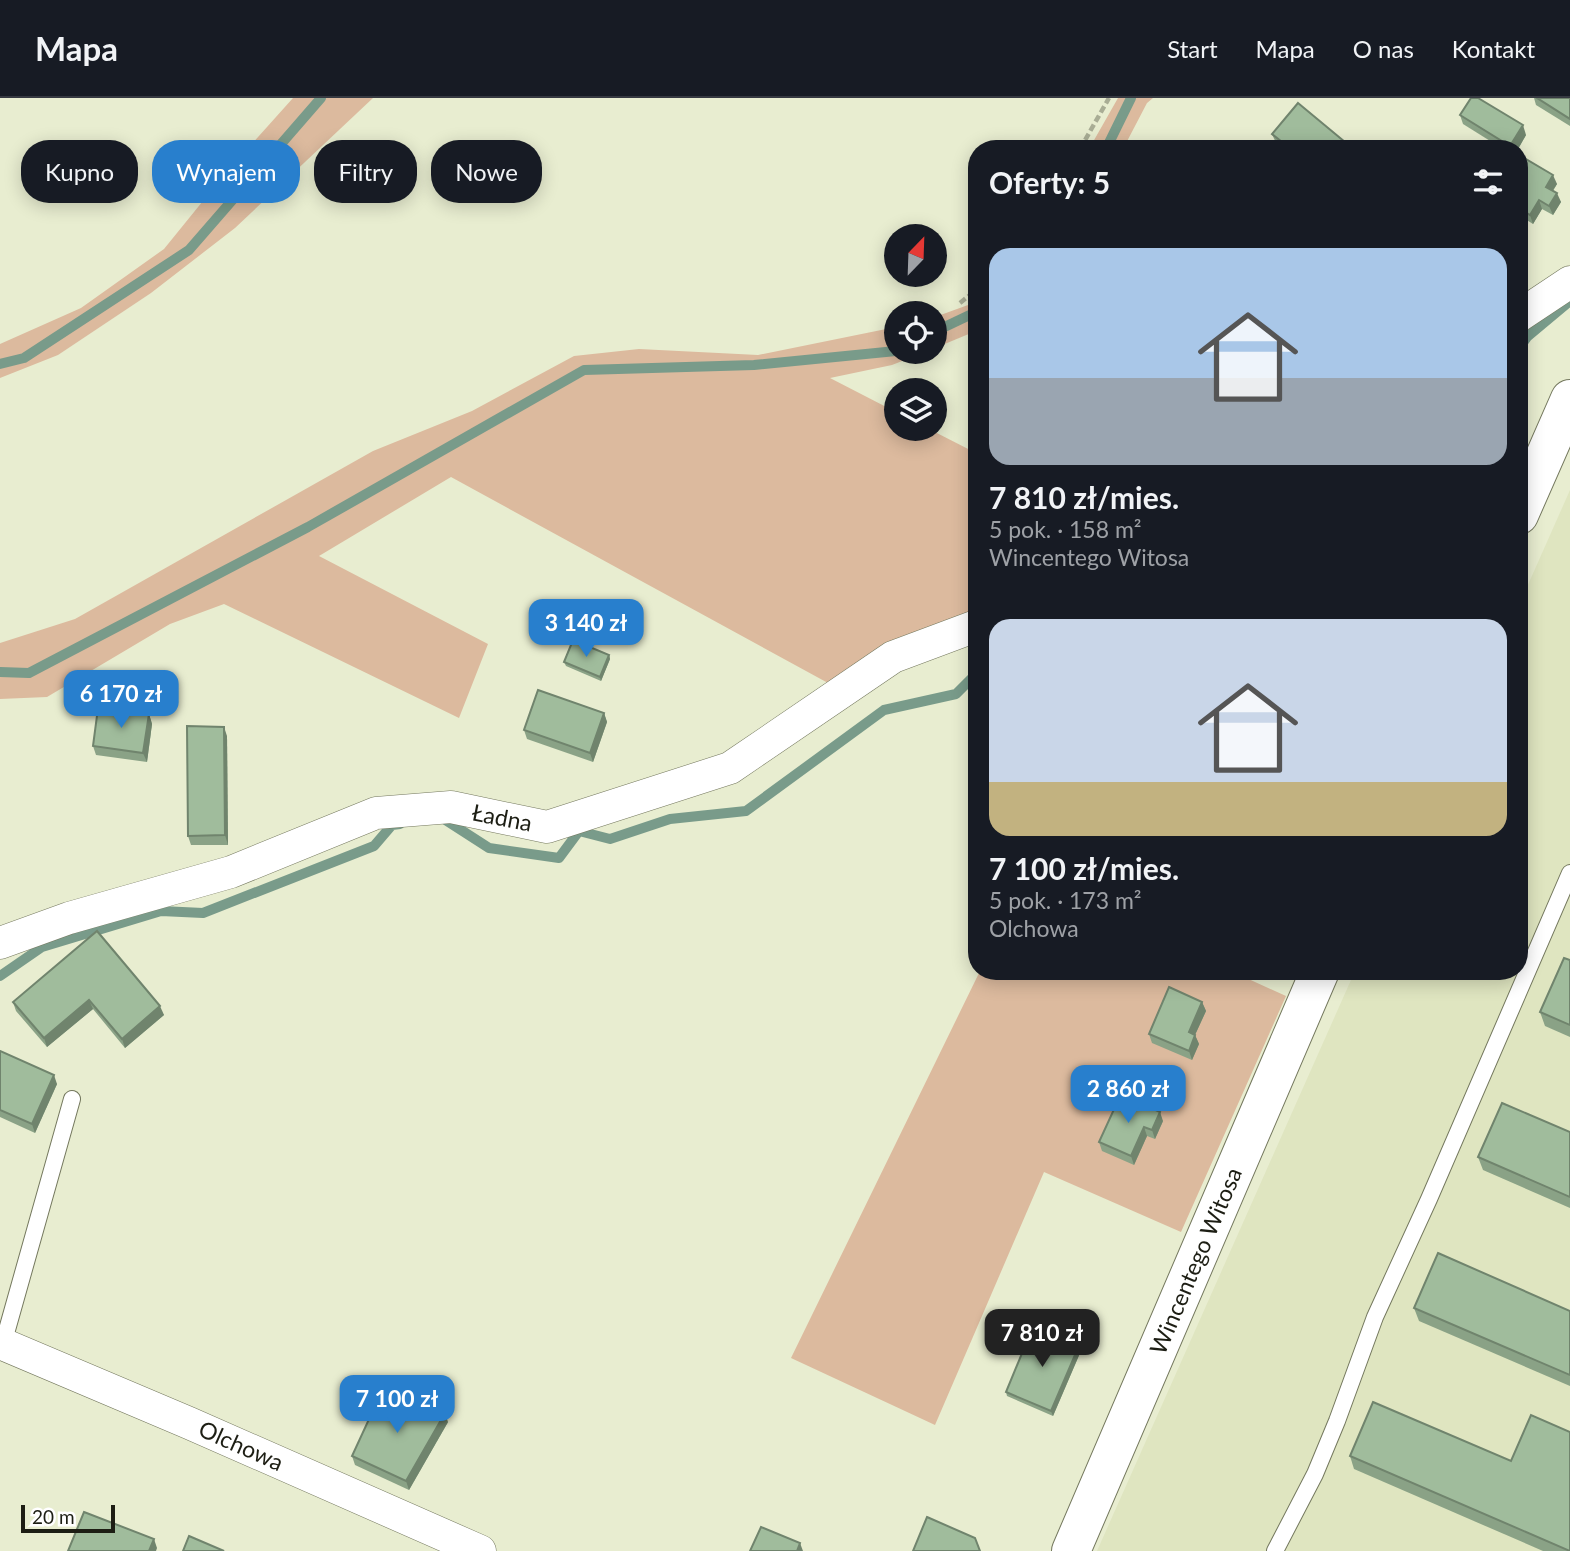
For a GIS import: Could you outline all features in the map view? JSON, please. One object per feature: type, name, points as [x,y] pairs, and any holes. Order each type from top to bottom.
[{"type":"street","points":[[1528,310],[1570,282]]},
{"type":"street","points":[[1528,495],[1570,399]]},
{"type":"street","name":"Ładna","points":[[0,943],[69,918],[231,872],[376,813],[451,807],[547,827],[730,768],[892,657],[968,629]]},
{"type":"street","name":"Wincentego Witosa","points":[[1071,1551],[1316,980]]},
{"type":"street","name":"Olchowa","points":[[2,1344],[480,1551]]},
{"type":"lane","points":[[1528,970],[1570,873]]},
{"type":"lane","points":[[1275,1551],[1315,1474],[1375,1317],[1524,980]]},
{"type":"lane","points":[[2,1344],[72,1099]]},
{"type":"path","points":[[1085,140],[1109,98]]},
{"type":"path","points":[[960,303],[968,296]]},
{"type":"shaded area","points":[[293,98],[373,98],[328,140],[314,140],[314,154],[300,167],[300,140],[255,140]]},
{"type":"shaded area","points":[[1118,98],[1153,98],[1147,103],[1128,140],[1094,140]]},
{"type":"shaded area","points":[[201,203],[262,203],[235,228],[151,293],[58,355],[0,378],[0,344],[81,308],[164,249]]},
{"type":"shaded area","points":[[968,305],[968,334],[947,343],[947,313]]},
{"type":"shaded area","points":[[884,329],[884,364],[895,364],[830,378],[884,406],[884,441],[947,441],[947,438],[968,449],[968,616],[828,683],[451,477],[319,556],[488,644],[459,718],[224,604],[170,624],[47,697],[0,699],[0,643],[75,619],[373,451],[472,411],[574,356],[639,349],[758,355]]},
{"type":"shaded area","points":[[1570,490],[1570,1551],[1097,1551],[1351,980],[1528,980],[1528,585]]},
{"type":"shaded area","points":[[976,980],[1251,980],[1286,996],[1181,1232],[1044,1172],[935,1425],[791,1358]]},
{"type":"building","points":[[1471,98],[1478,98],[1523,125],[1514,140],[1500,140],[1460,115]]},
{"type":"building","points":[[1537,98],[1570,98],[1570,119]]},
{"type":"building","points":[[1298,103],[1343,140],[1280,140],[1272,134]]},
{"type":"building","points":[[1528,160],[1553,175],[1546,187],[1557,193],[1549,206],[1539,200],[1530,215]]},
{"type":"building","points":[[573,640],[609,655],[600,677],[564,662]]},
{"type":"building","points":[[538,690],[604,713],[590,753],[524,730]]},
{"type":"building","points":[[98,708],[149,714],[143,753],[93,746]]},
{"type":"building","points":[[187,726],[224,727],[225,835],[188,836]]},
{"type":"building","points":[[97,931],[160,1006],[122,1039],[89,1000],[44,1038],[13,1002]]},
{"type":"building","points":[[1564,958],[1570,960],[1570,1025],[1540,1012]]},
{"type":"building","points":[[1169,987],[1202,1002],[1189,1032],[1195,1035],[1189,1051],[1149,1034]]},
{"type":"building","points":[[0,1051],[54,1075],[32,1124],[0,1110]]},
{"type":"building","points":[[1121,1094],[1160,1112],[1152,1130],[1144,1127],[1131,1156],[1099,1142]]},
{"type":"building","points":[[1502,1103],[1570,1132],[1570,1197],[1478,1157]]},
{"type":"building","points":[[1438,1253],[1570,1311],[1570,1375],[1414,1308]]},
{"type":"building","points":[[1032,1329],[1047,1335],[1048,1330],[1065,1337],[1063,1341],[1078,1348],[1051,1411],[1006,1392]]},
{"type":"building","points":[[382,1391],[445,1413],[406,1481],[352,1456]]},
{"type":"building","points":[[1373,1402],[1511,1461],[1531,1415],[1570,1432],[1570,1551],[1350,1456]]},
{"type":"building","points":[[84,1512],[154,1539],[149,1551],[68,1551]]},
{"type":"building","points":[[927,1517],[975,1538],[980,1551],[913,1551]]},
{"type":"building","points":[[761,1527],[800,1543],[797,1551],[750,1551]]},
{"type":"building","points":[[189,1536],[224,1551],[183,1551]]},
{"type":"waterway","points":[[0,364],[24,358],[189,250],[321,98]]},
{"type":"waterway","points":[[1110,140],[1131,98]]},
{"type":"waterway","points":[[1528,336],[1570,301]]},
{"type":"waterway","points":[[947,326],[968,316]]},
{"type":"waterway","points":[[0,672],[29,673],[308,527],[584,370],[754,365],[884,352]]},
{"type":"waterway","points":[[439,819],[444,819],[489,848],[559,858],[579,831],[610,839],[670,819],[746,811],[884,710],[956,694],[968,682]]},
{"type":"waterway","points":[[0,976],[42,947],[161,911],[203,913],[374,846],[392,825],[400,824]]}]
